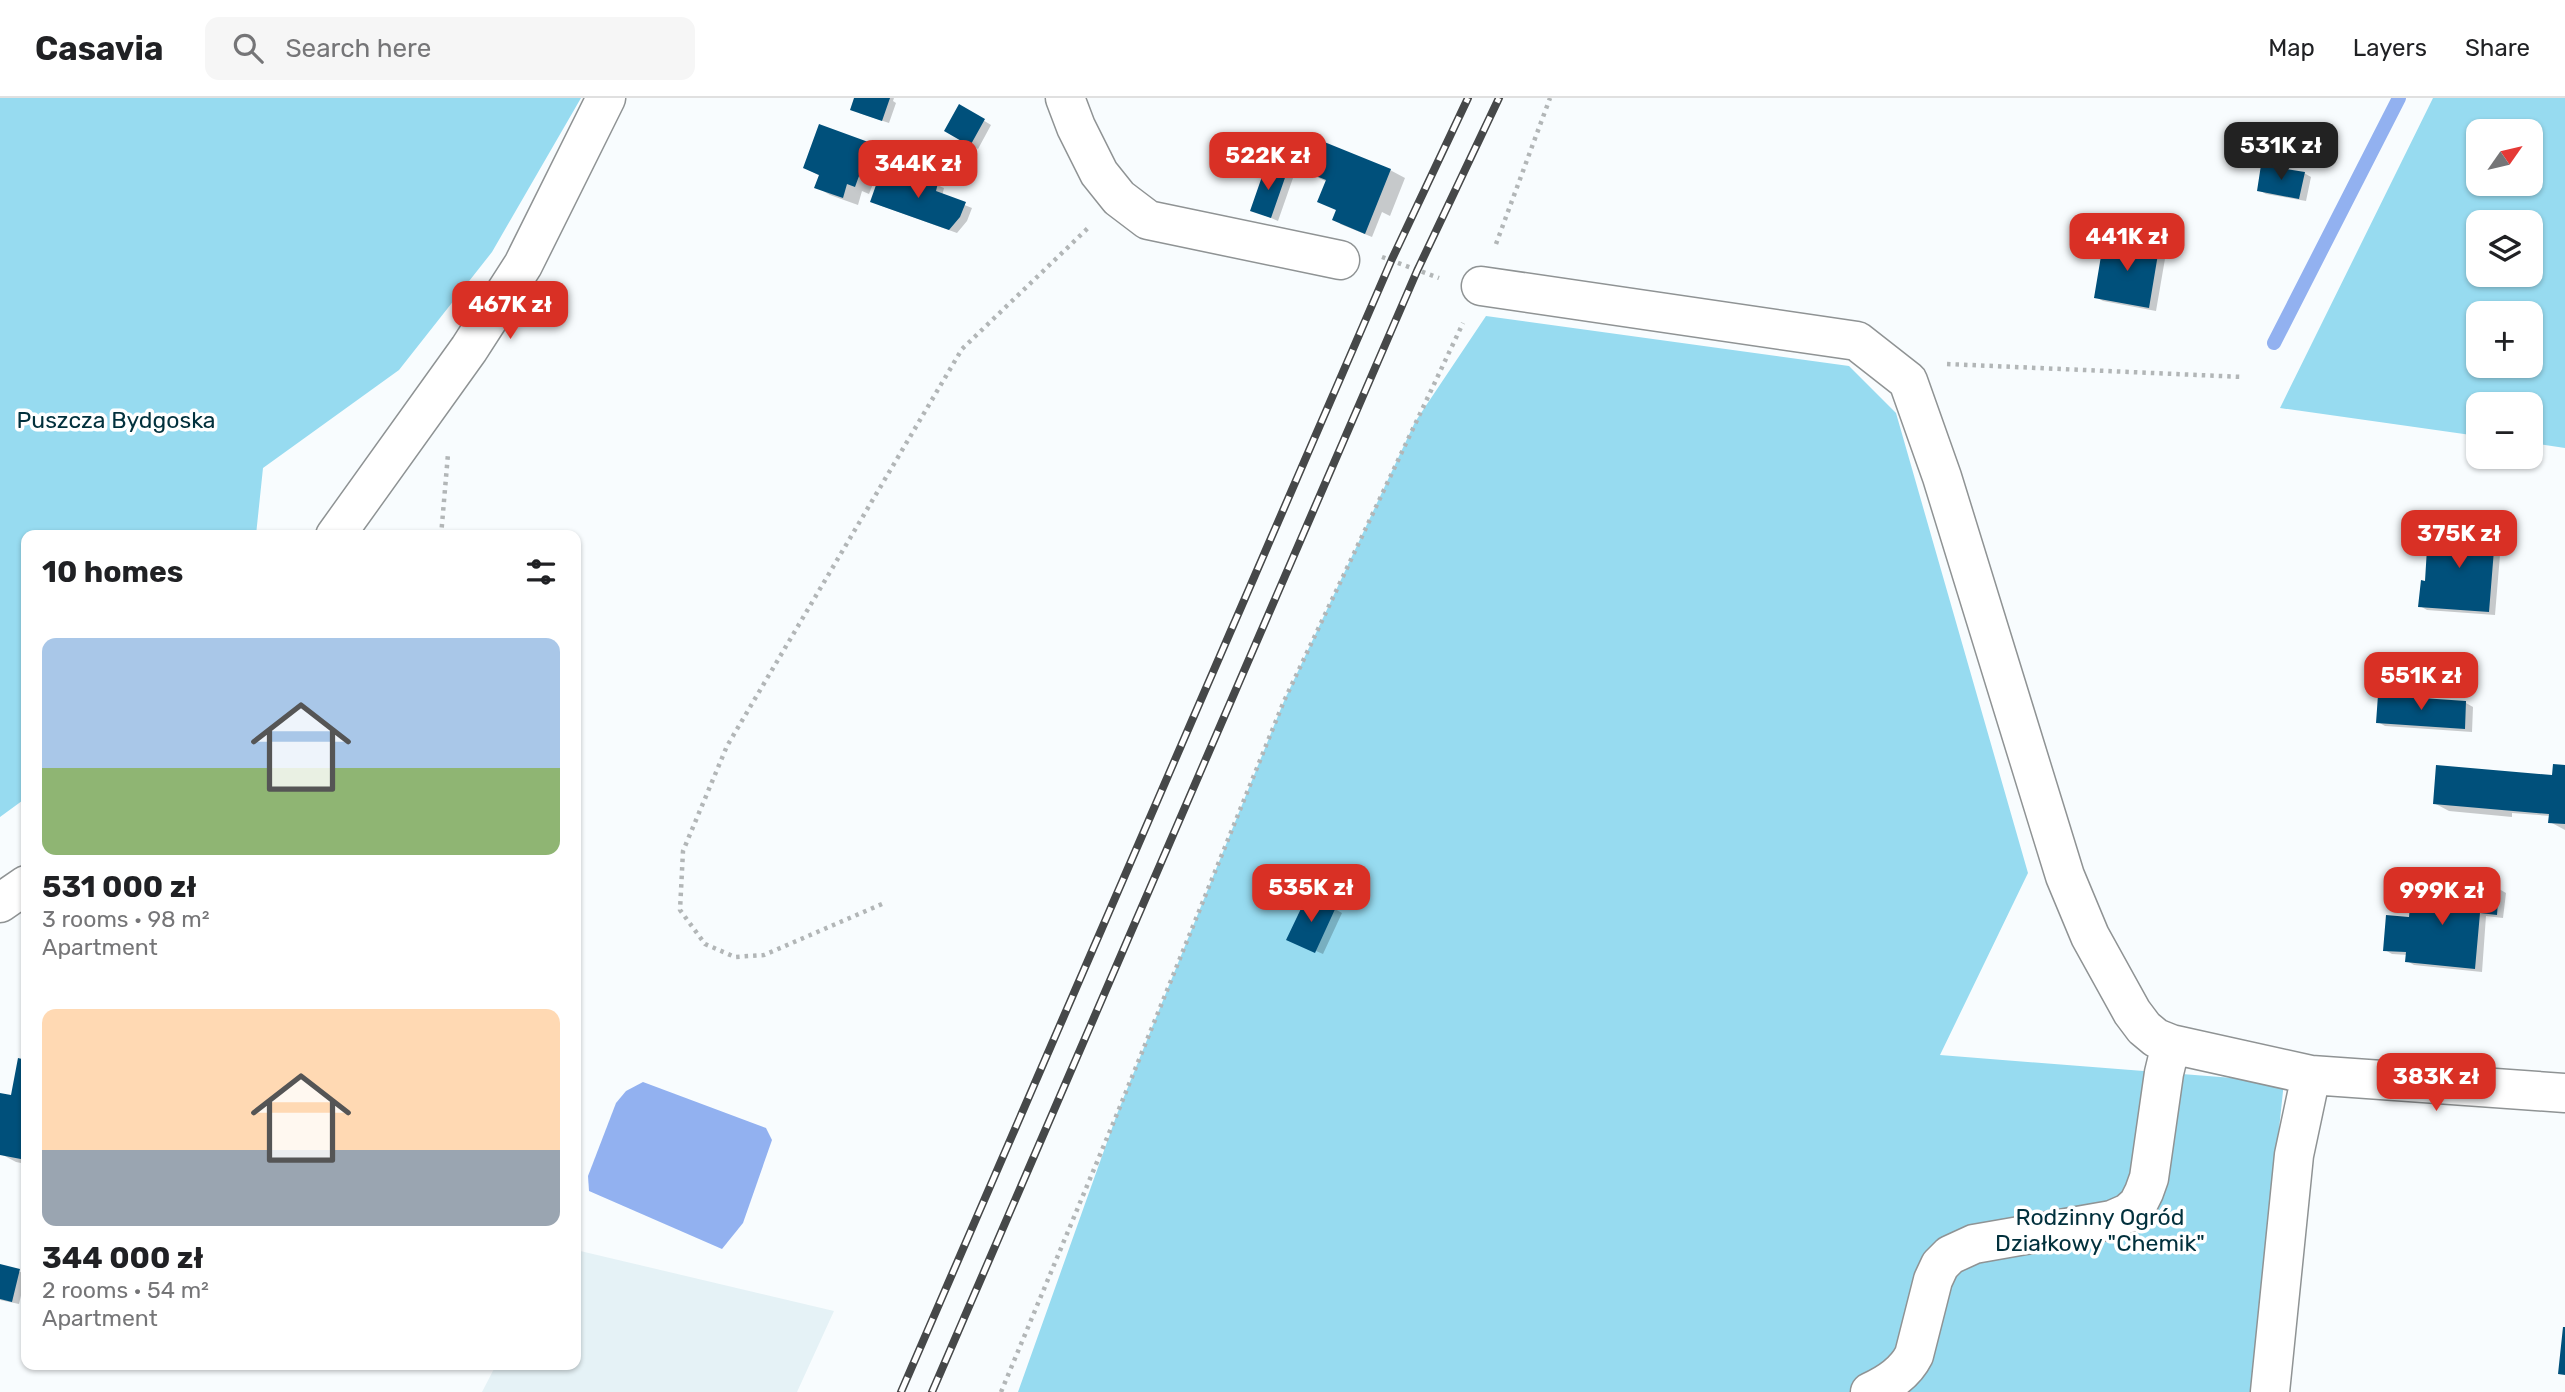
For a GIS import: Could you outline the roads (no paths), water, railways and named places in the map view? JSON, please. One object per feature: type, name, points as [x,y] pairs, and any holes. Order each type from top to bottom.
[{"type":"street","points":[[339,530],[469,349],[523,265],[606,98]]},
{"type":"street","points":[[1065,98],[1076,128],[1100,173],[1119,198],[1148,220],[1340,260]]},
{"type":"street","points":[[1480,286],[1857,341],[1908,381],[1942,477],[2064,876],[2090,936],[2132,1012],[2156,1038],[2171,1044],[2311,1075],[2565,1093]]},
{"type":"street","points":[[0,902],[21,888]]},
{"type":"street","points":[[1870,1392],[1892,1380],[1910,1364],[1933,1280],[1940,1265],[1950,1255],[1974,1244],[2112,1220],[2138,1205],[2149,1178],[2164,1073],[2171,1044]]},
{"type":"street","points":[[2270,1392],[2294,1155],[2311,1075]]},
{"type":"waterway","points":[[2274,343],[2399,98]]},
{"type":"railway","points":[[901,1392],[1392,259],[1468,98]]},
{"type":"railway","points":[[932,1392],[1417,271],[1499,98]]},
{"type":"park label","name":"Puszcza Bydgoska","points":[[116,420]]},
{"type":"park label","name":"Rodzinny Ogród Działkowy \"Chemik\"","points":[[2100,1230]]}]
